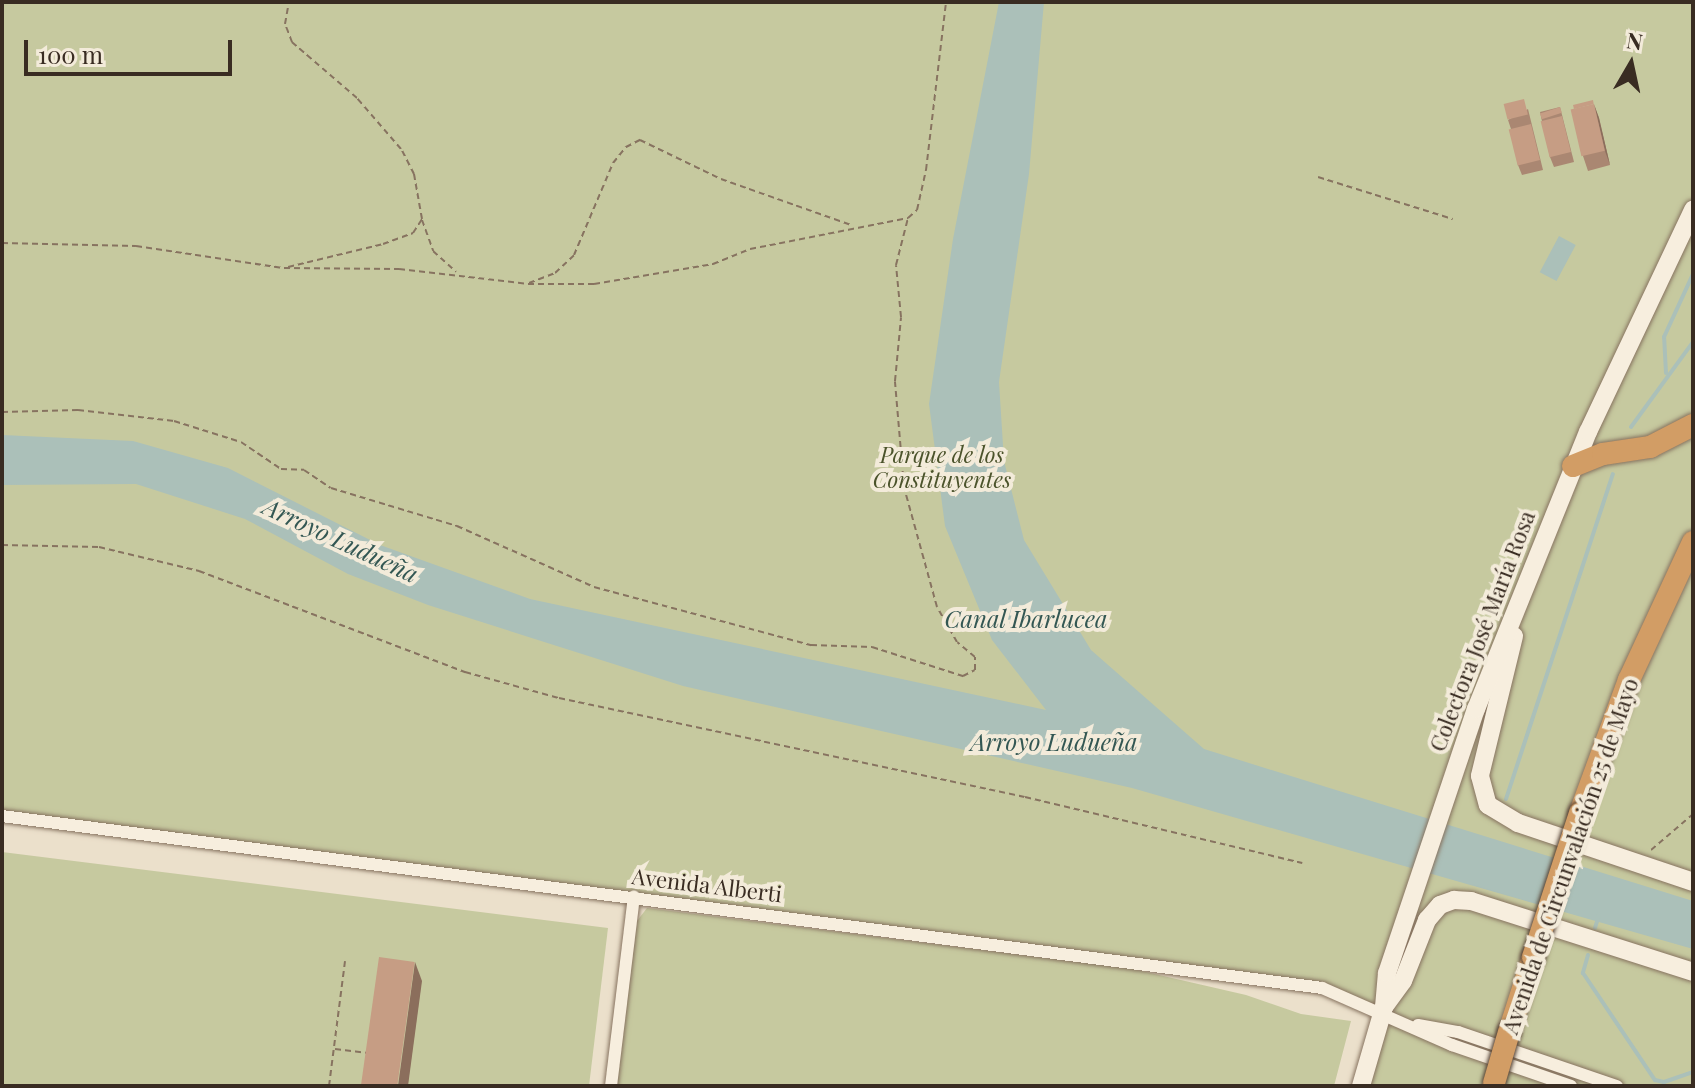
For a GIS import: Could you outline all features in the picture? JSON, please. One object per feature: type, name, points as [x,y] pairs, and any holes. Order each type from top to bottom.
[{"type":"highway","points":[[1573,466],[1603,454],[1650,447],[1693,425]]},
{"type":"highway","name":"Avenida de Circunvalación 25 de Mayo","points":[[1494,1085],[1580,813],[1629,680],[1693,542]]},
{"type":"main road","name":"Colectora José María Rosa","points":[[1361,1086],[1382,1010],[1387,973],[1413,888],[1529,570],[1573,466],[1693,210]]},
{"type":"main road","points":[[1529,570],[1483,760],[1482,794],[1499,815],[1693,882]]},
{"type":"main road","points":[[1382,1010],[1403,981],[1427,920],[1440,905],[1454,900],[1471,901],[1693,972]]},
{"type":"street","name":"Avenida Alberti","points":[[2,816],[1261,978],[1339,993],[1382,1010],[1399,1023],[1571,1086]]},
{"type":"street","points":[[611,1086],[634,896]]},
{"type":"street","name":"Avenida Alberti","points":[[1399,1023],[1458,1032],[1617,1086]]},
{"type":"path","points":[[289,2],[285,24],[292,42],[357,98],[401,149],[414,174],[422,219],[433,251],[459,274]]},
{"type":"path","points":[[2,243],[136,246],[284,268],[459,274],[528,284],[644,277],[713,264],[750,249],[844,234],[850,226],[908,218],[917,210],[926,170],[946,2]]},
{"type":"path","points":[[528,284],[555,273],[574,255],[613,163],[626,147],[640,140],[721,179],[845,219],[850,226]]},
{"type":"path","points":[[1318,177],[1453,219]]},
{"type":"path","points":[[2,412],[78,410],[174,421],[241,442],[281,469],[304,470],[331,488],[457,526],[594,587],[811,645],[872,647],[963,676],[975,670],[975,657],[957,642],[937,607],[904,487],[895,381],[901,317],[896,265],[908,218]]},
{"type":"path","points":[[284,268],[383,244],[413,233],[422,219]]},
{"type":"path","points":[[2,545],[99,547],[185,567],[465,672],[559,698],[1025,797],[1302,863]]},
{"type":"path","points":[[1633,862],[1693,814]]},
{"type":"path","points":[[329,1086],[345,961]]},
{"type":"path","points":[[334,1049],[375,1054]]},
{"type":"green space","name":"Parque de los Constituyentes","points":[[2,2],[1693,2],[1693,1086],[1361,1086],[1381,1015],[1339,993],[2,816]]},
{"type":"green space","points":[[2,852],[608,928],[589,1086],[2,1086]]},
{"type":"green space","points":[[647,908],[1133,969],[1246,995],[1301,1014],[1351,1021],[1334,1086],[616,1086],[637,921]]},
{"type":"water","name":"Arroyo Ludueña","points":[[999,2],[1044,2],[1029,174],[999,382],[1004,461],[1024,540],[1091,650],[1204,749],[1693,901],[1693,949],[1132,788],[683,686],[428,605],[348,574],[245,519],[136,484],[2,485],[2,435],[133,441],[228,468],[380,545],[530,599],[1046,710],[992,640],[945,526],[929,404],[953,239]]},
{"type":"water","points":[[1559,236],[1576,245],[1557,281],[1540,272]]},
{"type":"building","points":[[1524,99],[1528,115],[1507,120],[1504,104]]},
{"type":"building","points":[[1593,100],[1594,104],[1574,109],[1573,105]]},
{"type":"building","points":[[1594,104],[1605,151],[1581,156],[1571,109]]},
{"type":"building","points":[[1560,107],[1562,113],[1542,119],[1540,113]]},
{"type":"building","points":[[1562,116],[1571,152],[1550,157],[1541,121]]},
{"type":"building","points":[[1531,124],[1540,160],[1518,165],[1509,130]]},
{"type":"building","points":[[379,957],[415,962],[397,1086],[361,1086]]},
{"type":"waterway","points":[[1666,373],[1664,337],[1693,274]]},
{"type":"waterway","points":[[1631,427],[1693,342]]},
{"type":"waterway","points":[[1506,799],[1613,474]]},
{"type":"waterway","points":[[1595,928],[1599,915]]},
{"type":"waterway","points":[[1588,955],[1583,973],[1655,1080],[1664,1082],[1693,1072]]},
{"type":"water label","name":"Canal Ibarlucea","points":[[1026,619]]}]
